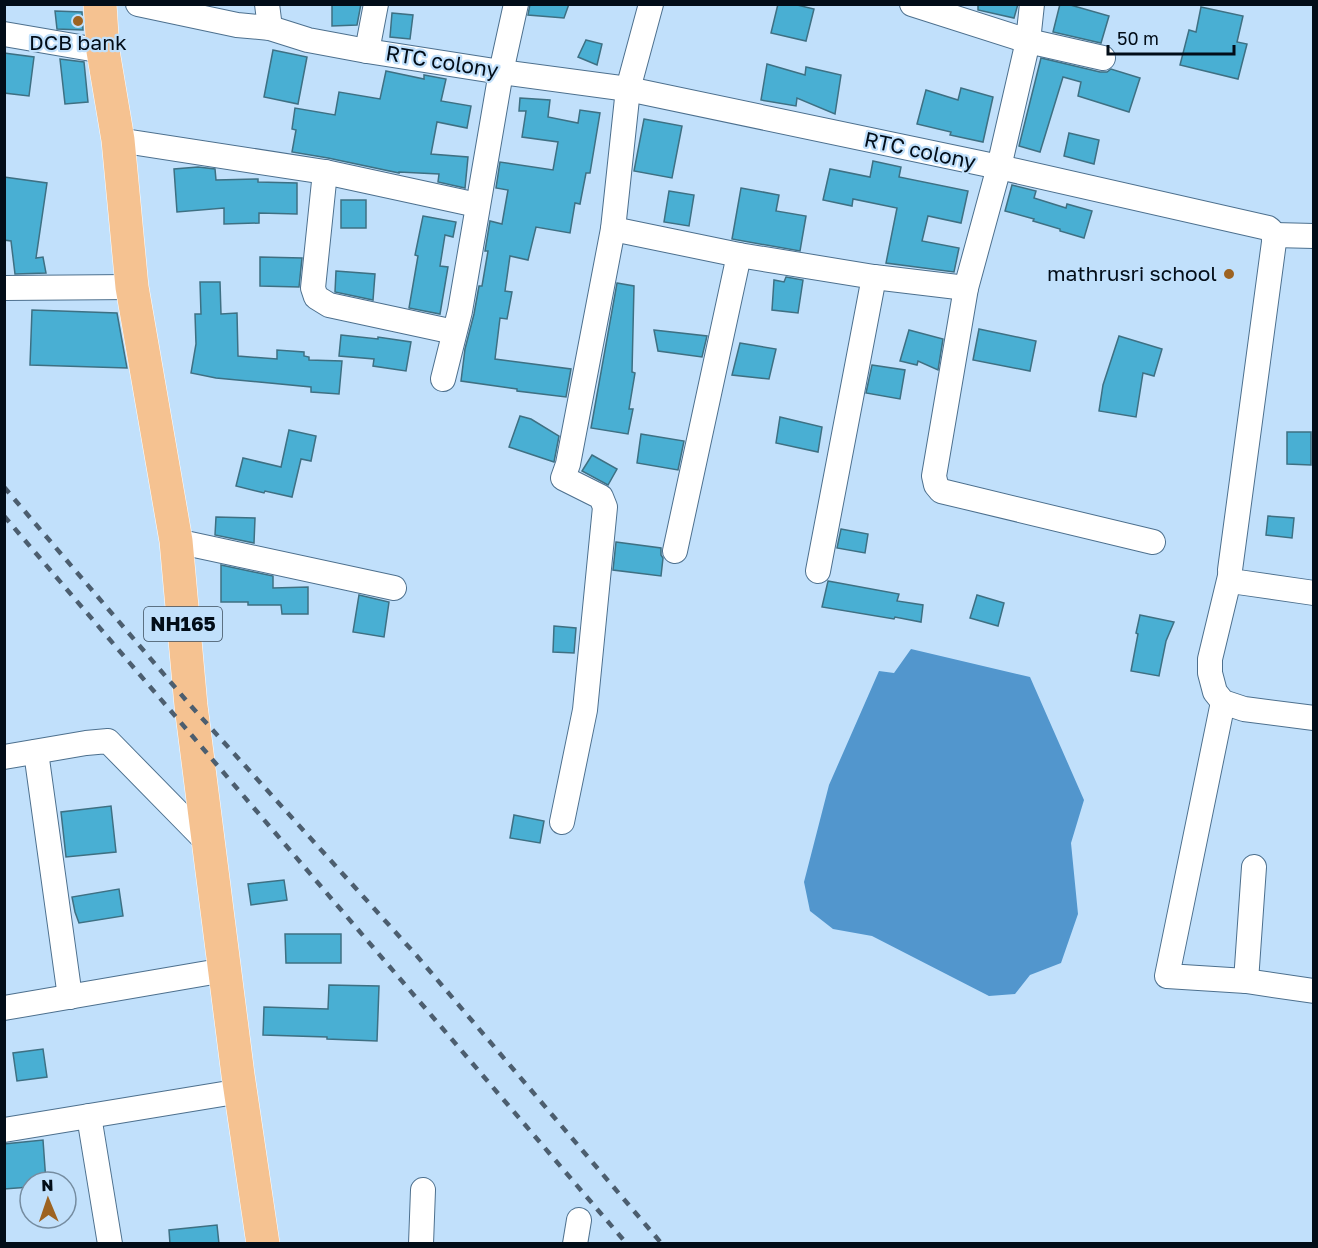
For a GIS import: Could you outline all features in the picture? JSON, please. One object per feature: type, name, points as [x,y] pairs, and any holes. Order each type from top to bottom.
[{"type":"highway","name":"NH165","points":[[100,4],[103,51],[118,140],[132,287],[176,541],[191,706],[240,1091],[263,1244]]},
{"type":"street","name":"RTC colony","points":[[138,4],[237,25],[269,16],[308,39],[367,51],[628,89],[999,167],[1268,228],[1274,235]]},
{"type":"street","points":[[367,51],[376,4]]},
{"type":"street","points":[[442,379],[460,311],[501,72],[516,4]]},
{"type":"street","points":[[562,822],[585,710],[605,507],[601,497],[563,478],[568,464],[613,229],[628,89],[651,4]]},
{"type":"street","points":[[912,4],[1028,42],[1103,58]]},
{"type":"street","points":[[1032,4],[1028,42],[999,167],[966,288],[934,476],[936,485],[941,490],[1153,542]]},
{"type":"street","points":[[4,34],[103,51]]},
{"type":"street","points":[[118,140],[325,172],[477,205]]},
{"type":"street","points":[[325,172],[313,288],[316,297],[329,305],[454,332]]},
{"type":"street","points":[[613,229],[739,255],[874,277],[966,288]]},
{"type":"street","points":[[1314,236],[1274,235],[1230,576],[1210,659],[1210,673],[1215,692],[1222,702],[1244,710],[1314,718]]},
{"type":"street","points":[[675,551],[739,255]]},
{"type":"street","points":[[818,571],[874,277]]},
{"type":"street","points":[[4,288],[132,287]]},
{"type":"street","points":[[176,541],[394,588]]},
{"type":"street","points":[[1230,576],[1238,582],[1314,593]]},
{"type":"street","points":[[1222,702],[1167,976],[1246,981],[1314,991]]},
{"type":"street","points":[[4,757],[108,741],[208,843]]},
{"type":"street","points":[[36,752],[70,997]]},
{"type":"street","points":[[1246,981],[1254,867]]},
{"type":"street","points":[[4,1008],[225,970]]},
{"type":"street","points":[[4,1130],[240,1091]]},
{"type":"street","points":[[89,1116],[110,1244]]},
{"type":"street","points":[[421,1244],[423,1190]]},
{"type":"water","points":[[911,649],[1030,677],[1084,800],[1071,843],[1078,914],[1061,963],[1030,975],[1015,994],[989,996],[872,936],[833,929],[810,911],[804,882],[829,785],[879,671],[894,673]]},
{"type":"building","points":[[332,4],[361,4],[357,25],[332,26]]},
{"type":"building","points":[[530,4],[569,4],[564,18],[528,15]]},
{"type":"building","points":[[778,4],[793,4],[814,9],[806,41],[771,33]]},
{"type":"building","points":[[978,4],[1018,4],[1014,18],[978,10]]},
{"type":"building","points":[[1060,4],[1109,16],[1101,43],[1053,32]]},
{"type":"building","points":[[1201,7],[1243,16],[1237,42],[1247,44],[1238,79],[1180,65],[1189,30],[1196,32]]},
{"type":"building","points":[[55,11],[82,12],[83,30],[57,29]]},
{"type":"building","points":[[392,13],[413,15],[410,39],[390,37]]},
{"type":"building","points":[[586,40],[602,44],[597,65],[578,57]]},
{"type":"building","points":[[273,50],[307,57],[298,104],[264,97]]},
{"type":"building","points":[[4,53],[34,57],[29,96],[4,93]]},
{"type":"building","points":[[1041,58],[1100,72],[1107,72],[1111,69],[1140,78],[1129,112],[1078,96],[1081,82],[1063,77],[1040,152],[1019,146]]},
{"type":"building","points":[[60,59],[84,62],[88,102],[65,104]]},
{"type":"building","points":[[767,64],[805,75],[806,67],[841,75],[835,114],[797,98],[796,106],[761,100]]},
{"type":"building","points":[[386,71],[424,79],[424,75],[446,79],[441,101],[471,106],[467,128],[437,122],[431,154],[468,157],[465,188],[438,182],[439,174],[399,173],[292,152],[296,130],[292,129],[295,108],[335,115],[339,92],[380,99]]},
{"type":"building","points":[[961,88],[993,97],[983,142],[950,135],[951,132],[917,124],[926,90],[958,100]]},
{"type":"building","points":[[520,98],[550,100],[548,117],[578,123],[580,110],[600,113],[590,173],[586,173],[580,204],[575,203],[570,233],[536,227],[528,260],[510,256],[505,291],[512,292],[507,319],[500,318],[495,359],[571,369],[566,397],[461,381],[465,349],[479,286],[482,286],[490,221],[502,224],[508,190],[496,188],[500,162],[553,170],[558,142],[522,137],[526,111],[519,111]]},
{"type":"building","points":[[644,119],[682,126],[672,178],[634,171]]},
{"type":"building","points":[[1069,133],[1099,140],[1094,164],[1064,156]]},
{"type":"building","points":[[873,161],[901,167],[899,177],[968,191],[961,223],[928,216],[922,241],[959,248],[954,272],[886,263],[897,208],[853,199],[852,206],[823,200],[830,169],[870,177]]},
{"type":"building","points":[[198,167],[215,169],[216,180],[258,179],[258,182],[297,183],[297,214],[259,213],[259,223],[224,224],[224,208],[177,212],[174,169]]},
{"type":"building","points":[[4,177],[47,183],[36,258],[43,257],[46,273],[15,274],[11,241],[4,240]]},
{"type":"building","points":[[1012,185],[1036,191],[1034,198],[1066,208],[1067,204],[1092,211],[1084,238],[1033,221],[1034,219],[1005,211]]},
{"type":"building","points":[[741,188],[779,195],[776,211],[806,216],[800,251],[732,239]]},
{"type":"building","points":[[669,191],[694,195],[689,226],[664,222]]},
{"type":"building","points":[[341,200],[366,200],[366,228],[341,228]]},
{"type":"building","points":[[423,216],[456,222],[453,237],[445,235],[440,266],[448,267],[440,314],[409,308],[418,256],[415,255]]},
{"type":"building","points":[[260,257],[302,258],[299,287],[260,286]]},
{"type":"building","points":[[336,271],[375,274],[373,300],[335,292]]},
{"type":"building","points":[[786,277],[803,280],[798,313],[772,310],[774,280],[784,282]]},
{"type":"building","points":[[200,282],[220,282],[221,314],[237,313],[238,356],[277,359],[277,350],[304,352],[304,356],[309,357],[309,360],[342,361],[339,394],[311,392],[311,387],[216,378],[191,373],[196,344],[195,314],[201,314]]},
{"type":"building","points":[[617,283],[634,286],[632,372],[635,373],[629,409],[633,409],[628,434],[591,428]]},
{"type":"building","points":[[32,310],[117,313],[127,368],[30,365]]},
{"type":"building","points":[[979,329],[1036,341],[1030,371],[973,360]]},
{"type":"building","points":[[654,330],[707,336],[702,357],[658,351]]},
{"type":"building","points":[[909,330],[943,339],[938,370],[918,361],[917,365],[900,361]]},
{"type":"building","points":[[341,335],[411,342],[406,371],[373,366],[374,359],[339,356]]},
{"type":"building","points":[[1119,336],[1162,349],[1154,376],[1143,373],[1136,417],[1099,411],[1103,385]]},
{"type":"building","points":[[740,343],[776,349],[769,379],[732,375]]},
{"type":"building","points":[[872,365],[905,370],[900,399],[866,393]]},
{"type":"building","points":[[520,416],[531,419],[559,436],[554,462],[509,447]]},
{"type":"building","points":[[780,417],[822,427],[818,452],[776,443]]},
{"type":"building","points":[[289,430],[316,436],[311,461],[301,459],[292,497],[236,486],[243,458],[281,467]]},
{"type":"building","points":[[1287,432],[1311,432],[1311,465],[1287,464]]},
{"type":"building","points":[[641,434],[684,441],[678,470],[637,463]]},
{"type":"building","points":[[592,455],[617,469],[608,485],[582,471]]},
{"type":"building","points":[[1268,516],[1294,518],[1292,538],[1266,535]]},
{"type":"building","points":[[216,517],[255,518],[254,543],[215,535]]},
{"type":"building","points":[[841,529],[868,534],[865,553],[837,548]]},
{"type":"building","points":[[616,542],[661,548],[663,558],[661,576],[613,570]]},
{"type":"building","points":[[221,565],[273,576],[273,588],[308,587],[308,614],[282,614],[281,605],[221,602]]},
{"type":"building","points":[[828,581],[899,594],[897,601],[923,605],[921,622],[822,607]]},
{"type":"building","points":[[359,595],[389,602],[384,637],[353,632]]},
{"type":"building","points":[[977,595],[1004,603],[998,626],[970,618]]},
{"type":"building","points":[[1140,615],[1174,622],[1166,641],[1159,676],[1131,671]]},
{"type":"building","points":[[554,626],[576,628],[574,653],[553,652]]},
{"type":"building","points":[[111,806],[116,852],[66,857],[61,812]]},
{"type":"building","points":[[514,815],[544,821],[540,843],[510,838]]},
{"type":"building","points":[[284,880],[287,900],[251,905],[248,884]]},
{"type":"building","points":[[119,889],[123,916],[79,923],[72,897]]},
{"type":"building","points":[[285,934],[341,934],[341,963],[286,963]]},
{"type":"building","points":[[329,985],[379,986],[377,1041],[263,1035],[264,1007],[328,1009]]},
{"type":"building","points":[[43,1049],[47,1077],[17,1081],[13,1053]]},
{"type":"building","points":[[43,1140],[45,1170],[18,1170],[18,1188],[4,1189],[4,1144]]},
{"type":"building","points":[[217,1225],[219,1244],[170,1244],[169,1230]]},
{"type":"railway","points":[[4,487],[191,706],[417,956],[662,1244]]},
{"type":"railway","points":[[4,516],[627,1244]]},
{"type":"place","name":"DCB bank","points":[[78,21]]},
{"type":"place","name":"mathrusri school","points":[[1229,274]]}]
